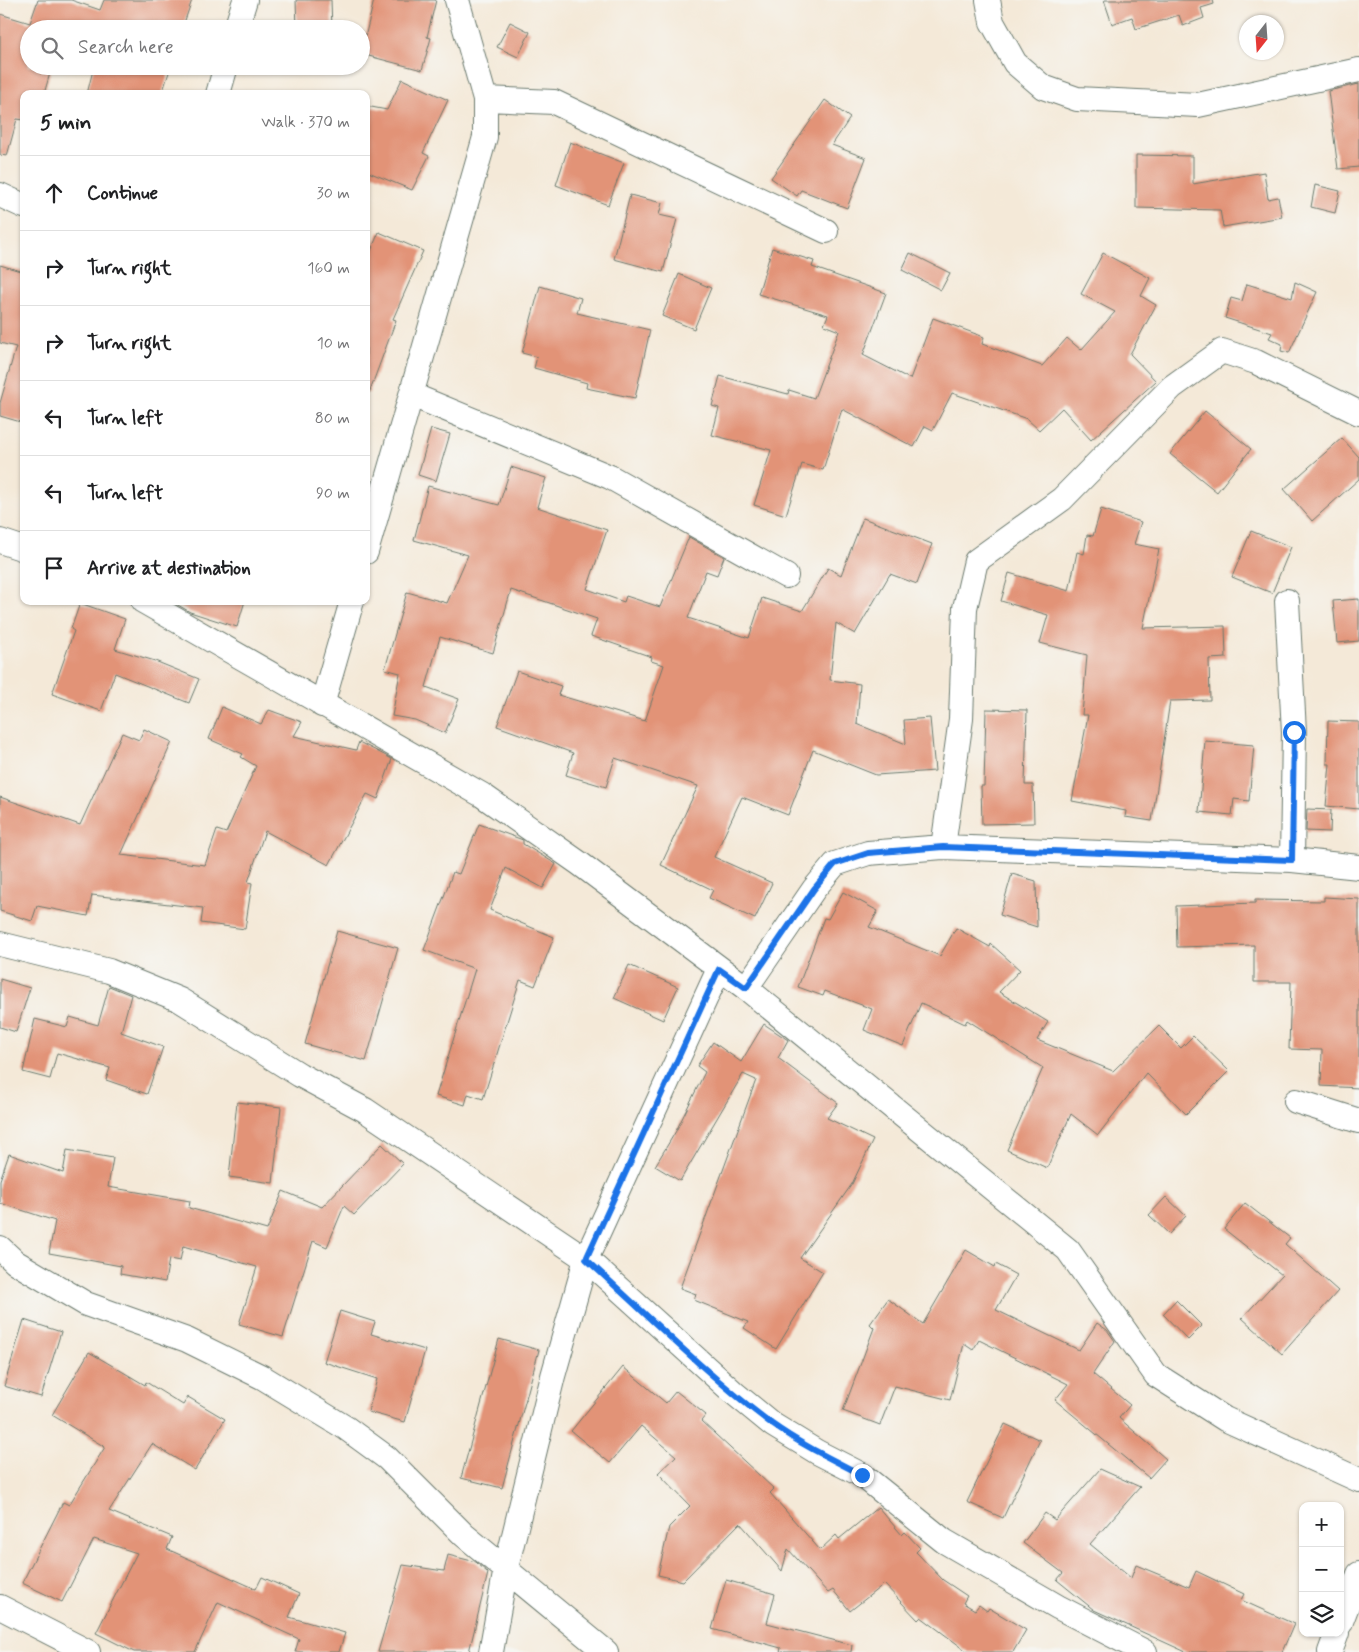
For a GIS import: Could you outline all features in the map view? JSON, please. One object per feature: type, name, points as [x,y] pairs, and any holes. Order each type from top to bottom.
[{"type":"street","points":[[239,20],[245,0]]},
{"type":"street","points":[[370,538],[486,137],[485,99],[457,0]]},
{"type":"street","points":[[988,0],[992,22],[1015,63],[1043,87],[1078,99],[1198,105],[1359,70]]},
{"type":"street","points":[[219,90],[223,75]]},
{"type":"street","points":[[485,99],[554,102],[826,232]]},
{"type":"street","points":[[0,195],[20,204]]},
{"type":"street","points":[[943,847],[962,719],[965,608],[976,561],[1062,499],[1172,387],[1222,351],[1256,362],[1359,413]]},
{"type":"street","points":[[412,395],[610,477],[786,576]]},
{"type":"street","points":[[0,541],[20,548]]},
{"type":"street","points":[[1287,601],[1294,732],[1292,860]]},
{"type":"street","points":[[149,605],[482,795],[579,863],[746,988],[1068,1250],[1156,1375],[1225,1419],[1359,1480]]},
{"type":"street","points":[[322,705],[351,605]]},
{"type":"street","points":[[746,988],[814,889],[835,864],[868,853],[943,847],[1292,860],[1359,867]]},
{"type":"street","points":[[0,944],[109,971],[180,1000],[300,1076],[365,1110],[586,1259],[734,1394],[774,1425],[817,1452],[862,1475],[944,1541],[1058,1606],[1145,1652]]},
{"type":"street","points":[[491,1652],[506,1568],[553,1376],[586,1259],[719,969]]},
{"type":"street","points":[[1296,1101],[1359,1121]]},
{"type":"street","points":[[0,1248],[15,1262],[86,1304],[187,1340],[262,1377],[346,1428],[387,1458],[464,1535],[606,1652]]},
{"type":"street","points":[[1344,1613],[1359,1574]]},
{"type":"street","points":[[0,1607],[88,1652]]},
{"type":"street","points":[[1330,1652],[1336,1637]]},
{"type":"building","points":[[38,0],[71,0],[100,10],[104,0],[192,0],[185,20],[31,20]]},
{"type":"building","points":[[296,0],[331,0],[332,20],[297,20]]},
{"type":"building","points":[[374,0],[436,0],[427,37],[431,38],[422,70],[370,56],[369,20]]},
{"type":"building","points":[[1104,0],[1213,0],[1214,4],[1201,8],[1204,18],[1183,26],[1179,15],[1136,29],[1132,17],[1112,24]]},
{"type":"building","points":[[0,14],[20,20],[20,75],[49,75],[45,90],[20,90],[20,119],[17,119],[7,156],[0,155]]},
{"type":"building","points":[[510,22],[530,32],[518,57],[497,47]]},
{"type":"building","points":[[92,75],[168,75],[163,90],[88,90]]},
{"type":"building","points":[[402,79],[448,100],[423,153],[429,156],[412,190],[370,173],[370,107],[387,110]]},
{"type":"building","points":[[1359,84],[1359,167],[1338,169],[1328,91]]},
{"type":"building","points":[[825,100],[850,118],[832,145],[866,158],[847,208],[801,190],[797,196],[771,178]]},
{"type":"building","points":[[570,142],[624,163],[608,205],[556,185]]},
{"type":"building","points":[[1136,155],[1193,156],[1193,184],[1264,172],[1268,199],[1278,197],[1282,217],[1223,227],[1220,210],[1136,208]]},
{"type":"building","points":[[1315,185],[1340,191],[1335,213],[1311,207]]},
{"type":"building","points":[[630,195],[662,203],[659,215],[677,219],[663,272],[614,259]]},
{"type":"building","points":[[379,232],[423,251],[393,319],[396,320],[370,390],[370,253]]},
{"type":"building","points":[[772,248],[814,261],[812,267],[886,293],[863,355],[910,379],[933,318],[984,337],[982,344],[1042,366],[1067,338],[1081,350],[1115,312],[1081,294],[1103,253],[1150,278],[1141,296],[1156,305],[1130,354],[1156,381],[1091,440],[1062,408],[1039,430],[1027,419],[952,393],[933,430],[925,426],[914,447],[842,409],[823,470],[802,464],[786,515],[754,505],[771,450],[712,435],[719,408],[712,406],[720,376],[788,394],[789,390],[814,398],[839,331],[824,325],[828,315],[758,294]]},
{"type":"building","points":[[910,253],[950,273],[941,290],[902,270]]},
{"type":"building","points":[[0,265],[20,271],[20,422],[0,416],[0,403],[16,347],[0,343]]},
{"type":"building","points":[[679,274],[711,288],[694,329],[662,316]]},
{"type":"building","points":[[1295,282],[1317,292],[1289,353],[1281,351],[1282,344],[1269,338],[1272,333],[1225,318],[1231,298],[1242,301],[1247,284],[1292,298]]},
{"type":"building","points":[[540,286],[581,298],[577,313],[650,330],[635,398],[586,388],[587,383],[534,368],[537,357],[522,353]]},
{"type":"building","points":[[1205,411],[1251,449],[1217,492],[1170,454]]},
{"type":"building","points":[[431,429],[450,434],[436,481],[418,475]]},
{"type":"building","points":[[1342,438],[1359,457],[1359,479],[1312,521],[1284,489]]},
{"type":"building","points":[[511,467],[546,478],[537,507],[607,530],[587,589],[624,602],[626,596],[660,607],[689,537],[724,557],[717,575],[706,571],[688,618],[749,638],[762,598],[802,611],[828,568],[841,575],[863,518],[932,544],[917,584],[890,574],[855,634],[836,623],[830,680],[860,684],[857,724],[906,744],[904,720],[930,718],[935,771],[876,775],[813,750],[788,815],[742,797],[714,857],[772,883],[755,919],[709,898],[713,890],[661,865],[698,786],[615,758],[606,787],[566,775],[573,753],[497,726],[517,671],[561,686],[558,695],[645,721],[664,665],[651,661],[652,657],[591,636],[597,619],[511,590],[493,653],[440,637],[426,687],[459,699],[445,733],[415,720],[392,716],[400,673],[385,669],[407,592],[447,603],[468,555],[414,540],[428,486],[499,505]]},
{"type":"building","points":[[1101,509],[1141,522],[1134,544],[1159,549],[1143,628],[1225,626],[1226,658],[1209,659],[1210,700],[1170,701],[1152,821],[1125,817],[1126,811],[1072,801],[1088,715],[1082,715],[1087,655],[1040,643],[1048,615],[1001,601],[1009,573],[1069,591],[1077,552],[1084,554],[1087,535],[1093,536]]},
{"type":"building","points":[[1251,531],[1291,547],[1272,593],[1232,577]]},
{"type":"building","points":[[1359,599],[1359,641],[1337,643],[1333,601]]},
{"type":"building","points":[[79,605],[86,605],[125,619],[115,649],[155,661],[199,679],[189,703],[115,673],[101,711],[52,694],[74,631],[71,629]]},
{"type":"building","points":[[178,605],[244,605],[237,627],[190,612]]},
{"type":"building","points":[[222,707],[261,724],[269,710],[302,722],[294,736],[356,750],[359,742],[392,759],[378,799],[367,794],[329,865],[265,831],[248,882],[252,883],[245,929],[201,923],[203,908],[92,895],[88,916],[37,906],[32,921],[0,911],[0,797],[80,825],[122,733],[139,740],[144,729],[172,742],[121,855],[205,865],[217,830],[226,833],[256,766],[241,757],[243,754],[209,739]]},
{"type":"building","points":[[986,709],[1027,710],[1025,785],[1033,785],[1034,823],[982,824],[981,786],[984,786]]},
{"type":"building","points":[[1328,721],[1359,722],[1359,809],[1326,806],[1330,764],[1327,764]]},
{"type":"building","points":[[1205,741],[1254,745],[1249,801],[1234,799],[1232,815],[1199,812]]},
{"type":"building","points":[[1307,809],[1331,810],[1330,832],[1306,831]]},
{"type":"building","points":[[479,824],[523,840],[523,844],[556,864],[543,888],[506,868],[490,910],[554,937],[535,986],[520,980],[483,1099],[468,1094],[465,1105],[436,1096],[475,969],[424,950],[453,872],[459,874]]},
{"type":"building","points":[[1012,874],[1036,881],[1037,927],[1000,915]]},
{"type":"building","points":[[843,892],[878,911],[869,927],[940,956],[956,928],[990,947],[991,944],[1020,970],[999,992],[1048,1022],[1037,1040],[1113,1071],[1159,1026],[1181,1048],[1193,1036],[1229,1071],[1186,1114],[1146,1073],[1098,1135],[1071,1114],[1047,1168],[1007,1150],[1043,1068],[967,1020],[965,1024],[921,1003],[903,1046],[864,1030],[872,1009],[825,991],[823,996],[798,987],[824,918],[828,919]]},
{"type":"building","points":[[1324,897],[1359,899],[1359,1088],[1321,1086],[1322,1050],[1289,1049],[1291,982],[1254,982],[1254,945],[1177,947],[1176,906],[1255,903],[1255,900],[1324,901]]},
{"type":"building","points":[[337,931],[398,948],[366,1061],[305,1044]]},
{"type":"building","points":[[629,965],[678,987],[663,1020],[614,998]]},
{"type":"building","points":[[0,979],[30,988],[16,1032],[0,1027]]},
{"type":"building","points":[[109,986],[131,995],[121,1032],[163,1047],[147,1094],[106,1080],[110,1068],[57,1053],[50,1079],[23,1072],[35,1019],[67,1027],[70,1017],[98,1025]]},
{"type":"building","points":[[764,1024],[788,1040],[778,1058],[838,1103],[827,1118],[873,1140],[852,1184],[800,1258],[823,1272],[776,1349],[744,1328],[748,1322],[694,1300],[696,1294],[680,1288],[756,1080],[743,1074],[680,1181],[655,1166],[676,1131],[705,1072],[697,1066],[713,1042],[741,1062]]},
{"type":"building","points":[[237,1102],[281,1107],[273,1183],[229,1177]]},
{"type":"building","points":[[382,1144],[403,1164],[354,1215],[344,1206],[327,1247],[313,1241],[283,1337],[239,1324],[257,1267],[183,1246],[180,1261],[169,1259],[165,1282],[120,1274],[121,1266],[49,1253],[55,1221],[0,1203],[0,1180],[9,1154],[63,1173],[67,1150],[113,1158],[108,1187],[190,1201],[189,1208],[267,1230],[283,1191],[322,1207]]},
{"type":"building","points":[[1166,1197],[1186,1216],[1169,1234],[1149,1215]]},
{"type":"building","points":[[1245,1203],[1290,1238],[1285,1244],[1338,1291],[1282,1354],[1242,1318],[1282,1275],[1224,1229]]},
{"type":"building","points":[[966,1250],[995,1267],[996,1264],[1016,1275],[996,1310],[1079,1350],[1097,1323],[1107,1330],[1115,1341],[1093,1374],[1130,1405],[1119,1418],[1166,1459],[1149,1478],[1055,1400],[1068,1384],[979,1340],[973,1350],[964,1344],[950,1400],[895,1386],[880,1425],[843,1411],[874,1328],[870,1324],[888,1299],[923,1324]]},
{"type":"building","points":[[1176,1300],[1202,1326],[1188,1340],[1163,1314]]},
{"type":"building","points":[[340,1311],[375,1322],[371,1334],[425,1350],[405,1422],[368,1412],[377,1379],[324,1362]]},
{"type":"building","points":[[24,1320],[61,1332],[41,1397],[4,1386]]},
{"type":"building","points":[[499,1339],[539,1350],[502,1488],[461,1478]]},
{"type":"building","points":[[89,1352],[145,1385],[146,1382],[183,1405],[188,1397],[225,1419],[195,1470],[152,1444],[109,1511],[172,1537],[167,1549],[256,1589],[262,1577],[299,1594],[289,1617],[345,1633],[339,1652],[295,1652],[299,1639],[218,1602],[195,1652],[134,1652],[96,1633],[137,1553],[94,1539],[62,1602],[22,1583],[63,1502],[69,1505],[105,1447],[52,1415]]},
{"type":"building","points":[[623,1367],[666,1403],[676,1391],[706,1415],[701,1421],[774,1489],[770,1493],[820,1550],[836,1535],[839,1539],[878,1507],[902,1535],[905,1532],[920,1548],[916,1552],[943,1580],[967,1596],[963,1603],[975,1610],[979,1605],[987,1611],[989,1608],[1026,1630],[1013,1652],[968,1652],[921,1617],[918,1620],[884,1584],[850,1611],[833,1590],[828,1593],[788,1549],[782,1571],[740,1523],[683,1581],[658,1575],[669,1527],[690,1506],[658,1473],[676,1456],[641,1426],[610,1463],[571,1431]]},
{"type":"building","points":[[1005,1424],[1040,1440],[1003,1518],[967,1502]]},
{"type":"building","points":[[1100,1469],[1140,1487],[1090,1544],[1131,1578],[1136,1565],[1189,1587],[1196,1571],[1244,1594],[1241,1600],[1294,1624],[1282,1652],[1186,1652],[1094,1610],[1057,1580],[1063,1573],[1023,1543],[1045,1513],[1055,1520]]},
{"type":"building","points":[[448,1555],[476,1562],[488,1573],[469,1652],[378,1652],[403,1565],[444,1571]]},
{"type":"building","points":[[726,1580],[775,1594],[767,1623],[852,1645],[851,1652],[780,1652],[781,1648],[712,1629]]},
{"type":"route","points":[[862,1475],[817,1452],[774,1425],[734,1394],[586,1259],[624,1172],[719,969],[746,988],[814,889],[835,864],[868,853],[943,847],[1292,860],[1294,732]]}]
